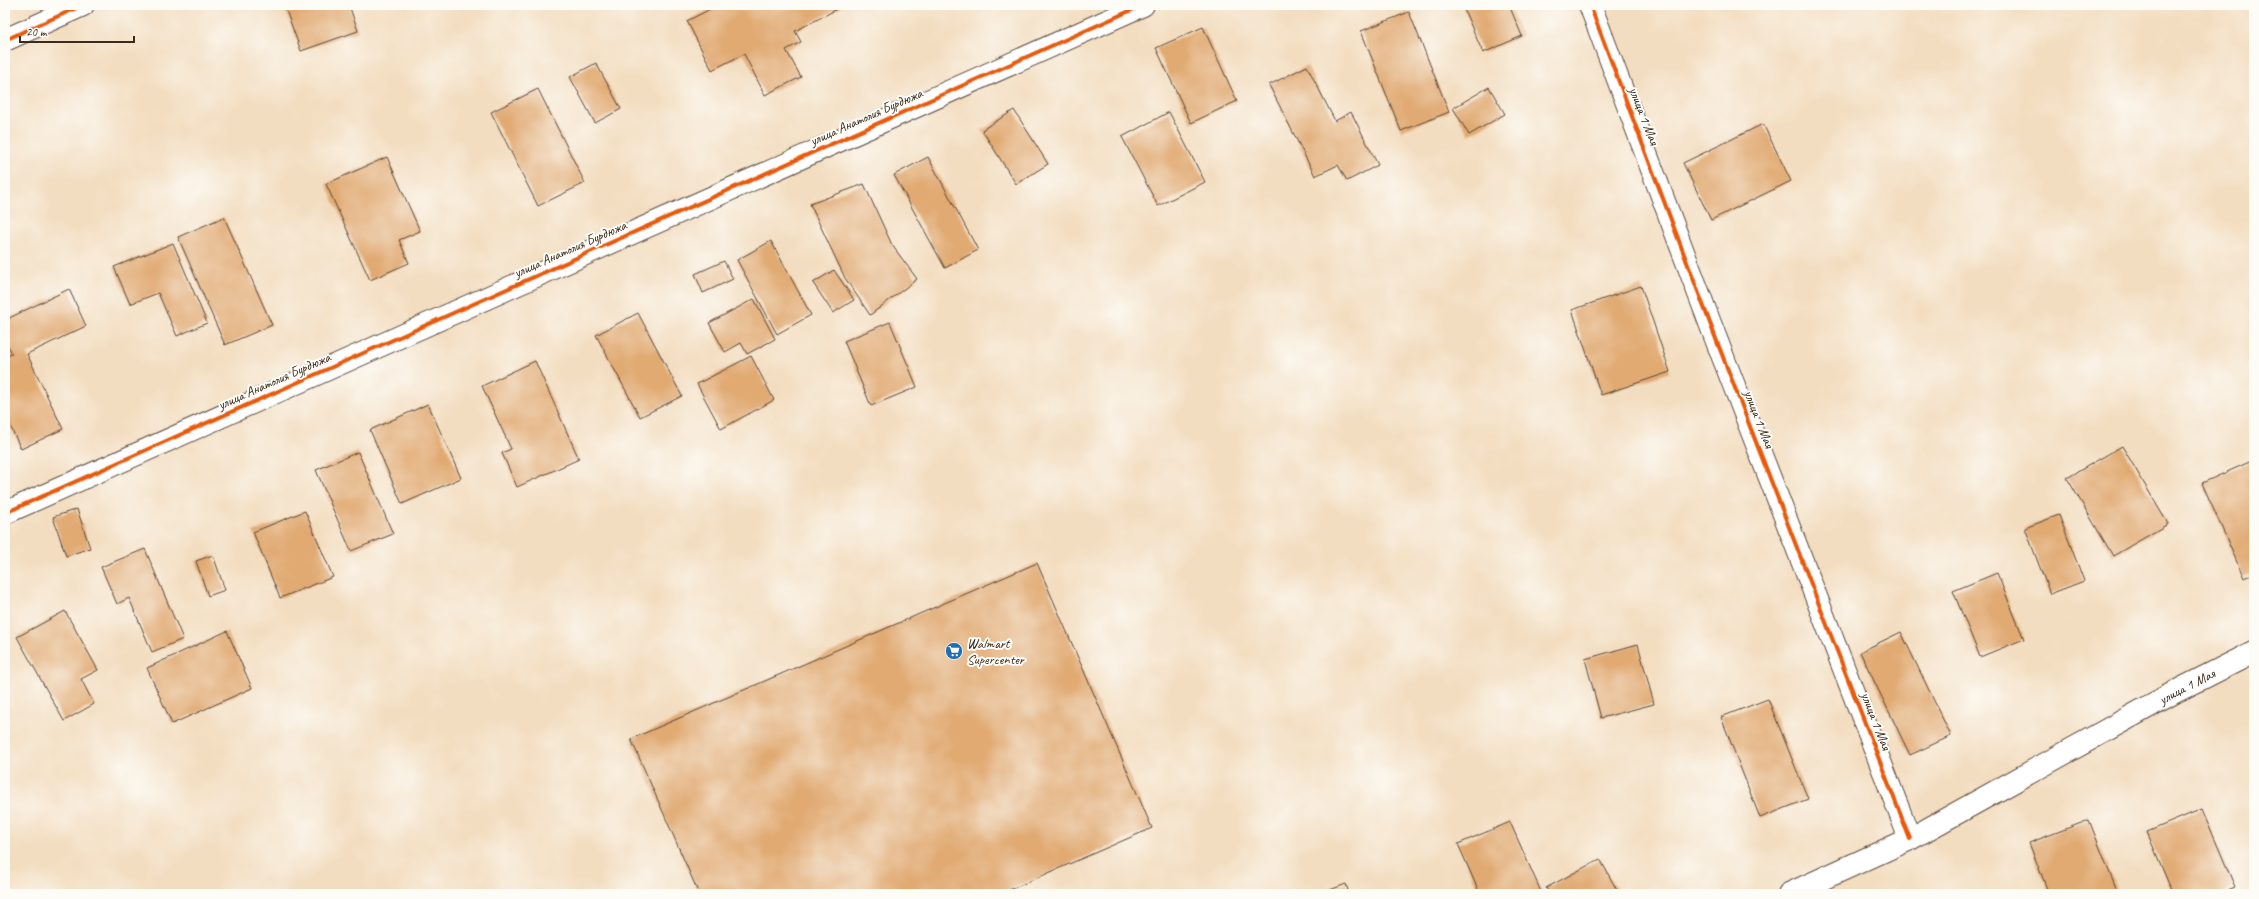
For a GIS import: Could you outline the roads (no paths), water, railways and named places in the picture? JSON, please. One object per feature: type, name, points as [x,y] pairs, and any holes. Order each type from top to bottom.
[{"type":"street","points":[[5,40],[83,5]]},
{"type":"street","name":"улица Анатолия Бурдюжа","points":[[5,513],[1144,5]]},
{"type":"street","name":"улица 1 Мая","points":[[1590,5],[1719,347],[1910,839]]},
{"type":"street","name":"улица 1 Мая","points":[[1789,894],[1910,839],[2168,696],[2254,652]]},
{"type":"place","name":"Walmart Supercenter","points":[[954,651]]}]
